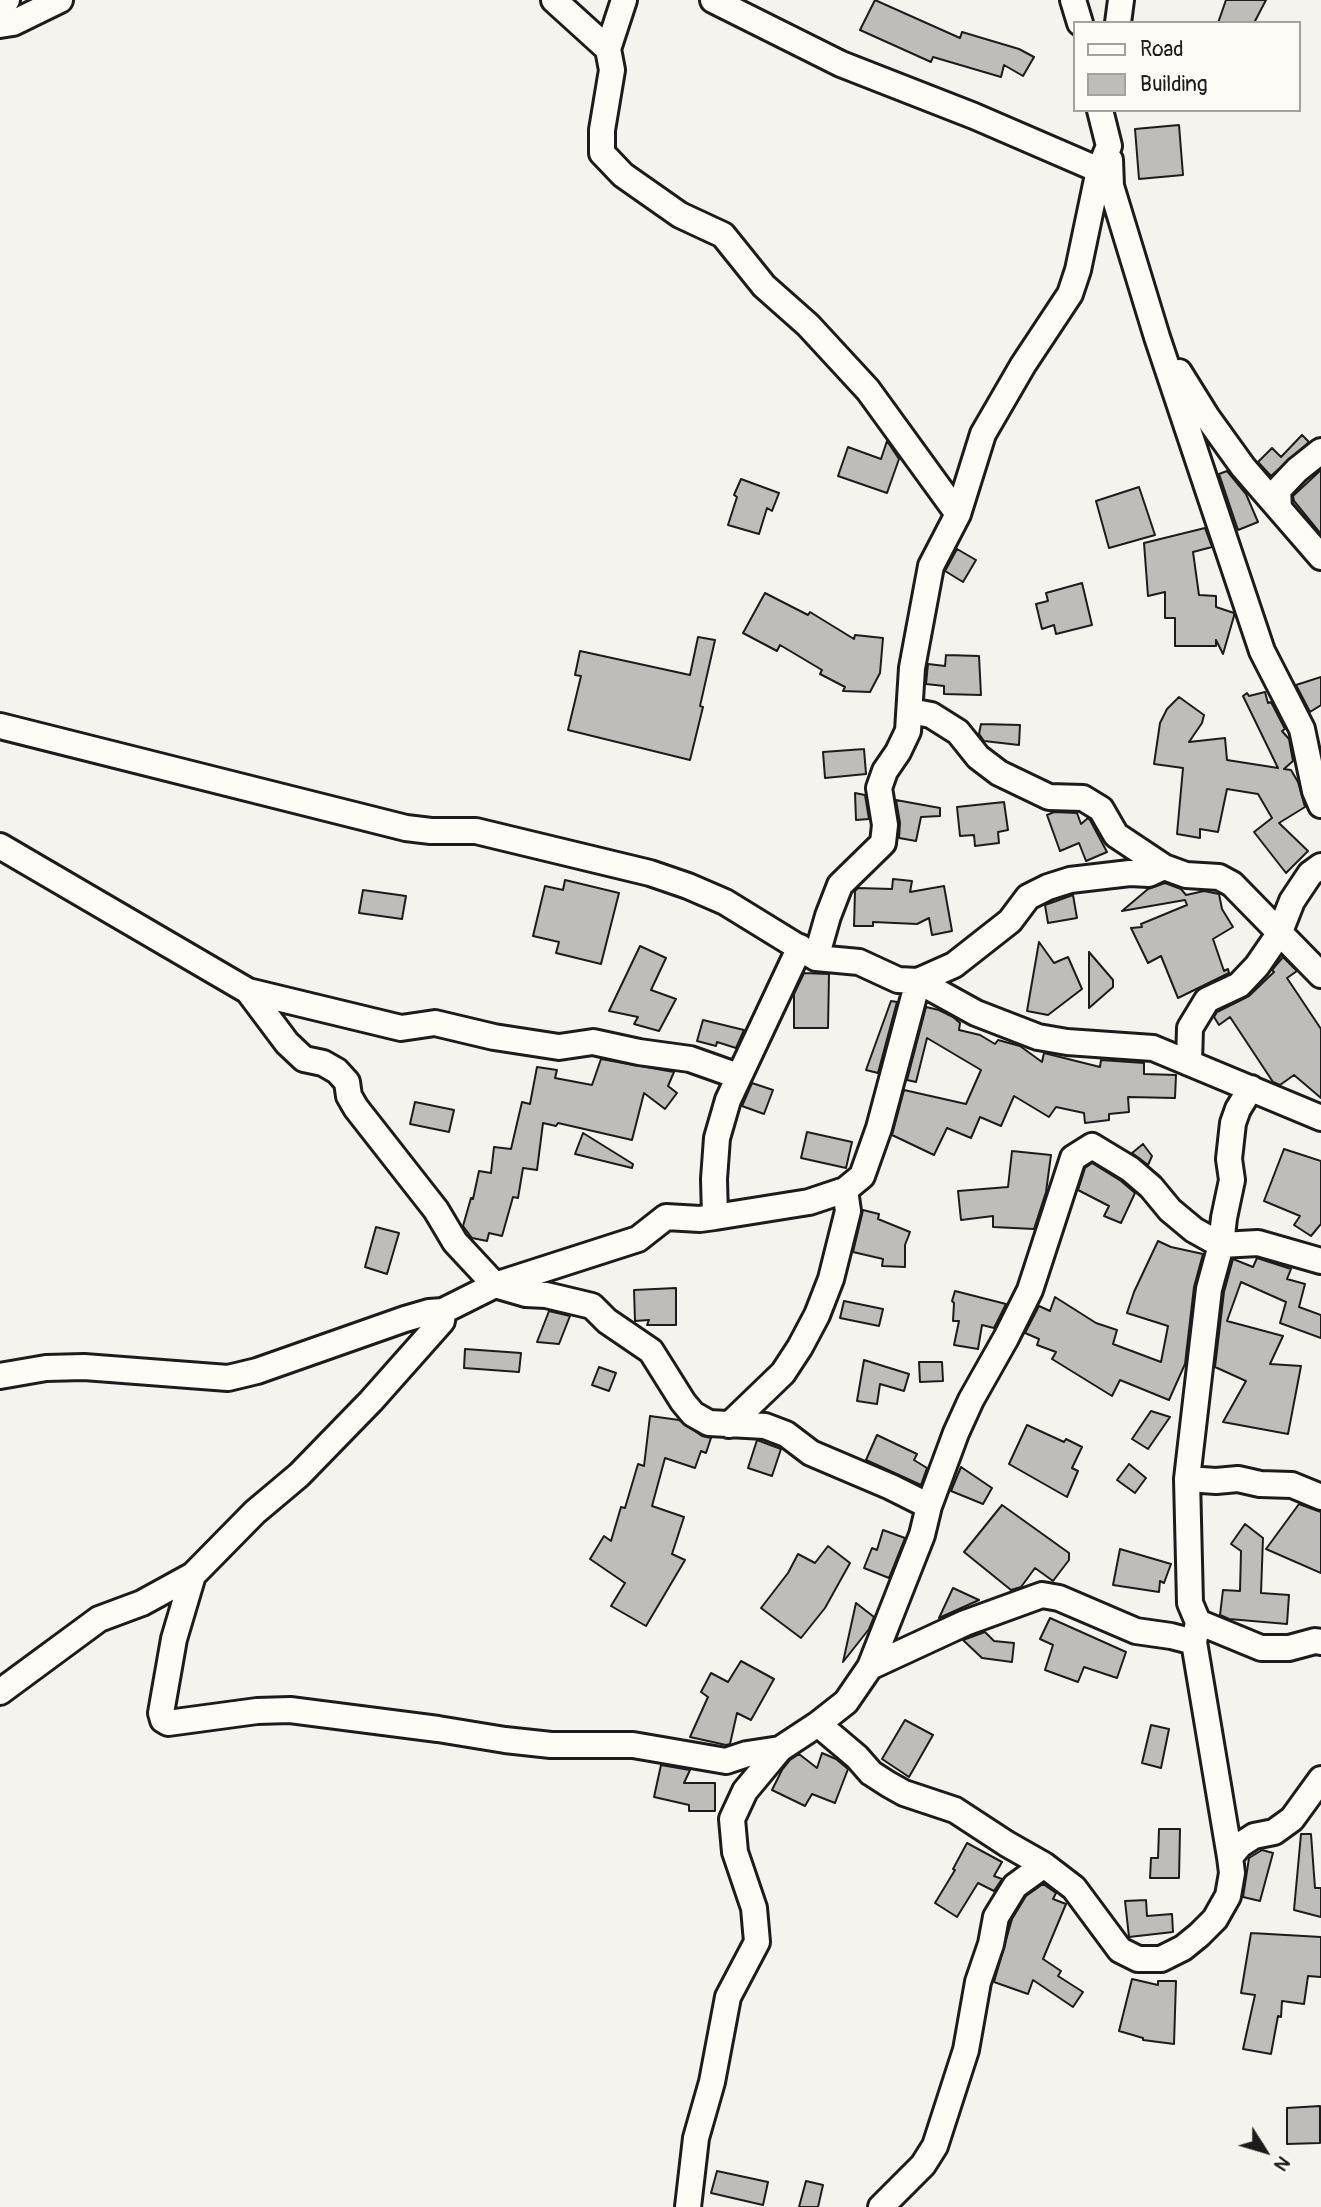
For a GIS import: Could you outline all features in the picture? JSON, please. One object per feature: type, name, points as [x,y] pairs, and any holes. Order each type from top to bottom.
[{"type":"street","points":[[0,9],[7,0]]},
{"type":"street","points":[[0,25],[13,23],[60,0]]},
{"type":"street","points":[[554,0],[608,49]]},
{"type":"street","points":[[624,0],[608,49],[612,70],[602,130],[602,153],[623,175],[680,215],[723,235],[764,286],[808,325],[868,390],[958,514]]},
{"type":"street","points":[[713,0],[841,64],[974,116],[1099,170]]},
{"type":"street","points":[[1073,0],[1079,21]]},
{"type":"street","points":[[1118,21],[1121,0]]},
{"type":"street","points":[[715,1217],[714,1178],[718,1138],[728,1100],[738,1076],[828,916],[840,885],[883,843],[885,825],[879,788],[885,771],[908,731],[912,668],[931,566],[958,514],[984,434],[1023,365],[1070,294],[1079,270],[1099,170],[1109,146],[1100,112]]},
{"type":"street","points":[[1111,112],[1111,186],[1157,337],[1262,651],[1302,729],[1315,791],[1321,806]]},
{"type":"street","points":[[1157,337],[1207,417],[1243,467],[1321,557]]},
{"type":"street","points":[[1279,508],[1278,489],[1321,451]]},
{"type":"street","points":[[910,711],[931,715],[958,732],[978,757],[999,773],[1049,797],[1083,799],[1101,809],[1116,835],[1164,867],[1186,875],[1219,877],[1232,884],[1321,975]]},
{"type":"street","points":[[0,726],[406,828],[476,831],[650,873],[725,902],[808,953],[859,962],[898,980],[918,981],[976,1013],[1038,1037],[1067,1042],[1153,1048],[1321,1118]]},
{"type":"street","points":[[0,846],[248,991],[401,1028],[435,1023],[494,1037],[559,1047],[593,1042],[690,1059],[738,1076]]},
{"type":"street","points":[[1189,1063],[1189,1028],[1207,1000],[1239,985],[1257,966],[1279,934],[1293,901],[1310,874],[1321,866]]},
{"type":"street","points":[[918,981],[954,965],[1010,921],[1028,897],[1048,887],[1070,880],[1130,873],[1149,874],[1164,867]]},
{"type":"street","points":[[0,1376],[46,1368],[84,1367],[228,1378],[257,1371],[405,1319],[443,1311],[495,1285],[638,1239],[666,1217],[715,1217],[809,1202],[845,1190],[862,1176],[879,1128],[918,981]]},
{"type":"street","points":[[248,991],[287,1043],[304,1059],[323,1063],[337,1071],[346,1082],[349,1096],[356,1108],[436,1210],[455,1242],[495,1285],[526,1294],[546,1295],[592,1306],[607,1321],[651,1351],[683,1402],[693,1414],[709,1423],[765,1426],[786,1434],[811,1453],[929,1506]]},
{"type":"street","points":[[818,1724],[857,1757],[871,1773],[888,1784],[904,1793],[955,1810],[1044,1865],[1073,1888],[1120,1950],[1138,1959],[1160,1959],[1183,1948],[1215,1919],[1228,1896],[1232,1873],[1190,1603],[1186,1479],[1209,1289],[1221,1245],[1232,1180],[1229,1159],[1233,1123],[1251,1087]]},
{"type":"street","points":[[688,2207],[696,2138],[712,2082],[727,1997],[757,1942],[754,1908],[735,1852],[732,1819],[744,1791],[780,1749],[846,1702],[870,1667],[971,1400],[1030,1290],[1073,1158],[1092,1146],[1130,1169],[1151,1187],[1170,1210],[1194,1230],[1221,1245],[1258,1242],[1321,1261]]},
{"type":"street","points":[[729,1425],[783,1373],[817,1315],[831,1279],[846,1222],[848,1211],[845,1190]]},
{"type":"street","points":[[0,1692],[99,1619],[142,1603],[192,1575],[255,1512],[299,1475],[371,1401],[442,1321],[443,1311]]},
{"type":"street","points":[[1186,1479],[1238,1479],[1292,1485],[1321,1497]]},
{"type":"street","points":[[192,1575],[174,1639],[161,1713],[163,1720],[168,1723],[290,1710],[551,1745],[633,1745],[726,1761],[747,1754],[780,1749]]},
{"type":"street","points":[[870,1667],[965,1623],[1042,1595],[1059,1598],[1136,1630],[1196,1632],[1261,1648],[1289,1648],[1321,1642]]},
{"type":"street","points":[[1230,1857],[1240,1845],[1254,1836],[1274,1832],[1292,1819],[1321,1779]]},
{"type":"street","points":[[881,2207],[915,2174],[935,2146],[966,2050],[978,1982],[992,1944],[996,1917],[1015,1886],[1044,1865]]},
{"type":"building","points":[[875,0],[960,38],[962,32],[1019,49],[1034,57],[1023,76],[1004,65],[1001,77],[933,57],[931,62],[860,30]]},
{"type":"building","points":[[1226,0],[1266,0],[1255,21],[1219,21]]},
{"type":"building","points":[[1179,125],[1183,175],[1139,179],[1135,129]]},
{"type":"building","points":[[1302,435],[1309,442],[1271,476],[1258,462],[1272,448],[1281,457]]},
{"type":"building","points":[[887,441],[899,459],[887,493],[838,476],[848,447],[881,459]]},
{"type":"building","points":[[1321,470],[1321,534],[1294,501],[1293,496]]},
{"type":"building","points":[[1227,471],[1246,494],[1258,522],[1238,530],[1219,474]]},
{"type":"building","points":[[741,479],[779,493],[772,511],[767,508],[759,534],[728,525],[737,497],[734,495]]},
{"type":"building","points":[[1139,487],[1155,535],[1109,548],[1096,501]]},
{"type":"building","points":[[1205,528],[1212,547],[1193,552],[1199,595],[1216,596],[1216,607],[1234,613],[1223,654],[1216,640],[1216,646],[1175,646],[1175,618],[1165,618],[1165,592],[1148,596],[1144,543]]},
{"type":"building","points":[[957,549],[976,560],[963,582],[945,571]]},
{"type":"building","points":[[1082,583],[1092,625],[1056,634],[1054,625],[1042,629],[1036,604],[1048,601],[1046,593]]},
{"type":"building","points":[[765,593],[808,615],[810,612],[854,639],[855,635],[883,638],[880,673],[870,692],[843,691],[845,687],[820,674],[822,670],[780,645],[777,651],[743,633]]},
{"type":"building","points":[[698,637],[715,640],[690,760],[568,730],[581,676],[575,675],[580,651],[690,675]]},
{"type":"building","points":[[946,655],[979,656],[981,695],[944,694],[944,686],[926,684],[928,664],[945,666]]},
{"type":"building","points":[[1321,677],[1321,705],[1310,712],[1296,685]]},
{"type":"building","points":[[1265,692],[1268,703],[1271,702],[1285,729],[1282,731],[1289,739],[1293,761],[1284,769],[1291,770],[1298,782],[1305,807],[1279,823],[1308,851],[1286,873],[1254,832],[1272,818],[1258,794],[1227,789],[1218,832],[1200,829],[1200,838],[1177,834],[1183,768],[1154,764],[1160,723],[1167,709],[1179,697],[1204,715],[1202,723],[1189,742],[1225,738],[1227,760],[1278,768],[1243,696],[1247,693],[1249,696]]},
{"type":"building","points":[[981,724],[1020,725],[1019,745],[984,741],[979,734]]},
{"type":"building","points":[[864,749],[866,774],[825,778],[823,752]]},
{"type":"building","points":[[855,793],[865,795],[869,819],[856,820]]},
{"type":"building","points":[[896,800],[940,808],[940,816],[921,817],[916,841],[899,838],[900,823]]},
{"type":"building","points":[[1004,802],[1008,830],[998,832],[999,843],[975,846],[974,835],[960,836],[957,807]]},
{"type":"building","points":[[1054,812],[1077,813],[1081,824],[1088,818],[1107,852],[1086,861],[1079,843],[1060,851],[1047,815]]},
{"type":"building","points":[[893,879],[912,881],[910,892],[944,886],[952,931],[932,935],[929,918],[917,924],[873,922],[873,926],[854,926],[855,891],[858,888],[892,889]]},
{"type":"building","points":[[565,880],[619,893],[601,964],[556,953],[559,942],[533,936],[545,886],[563,890]]},
{"type":"building","points":[[1165,883],[1181,889],[1186,895],[1204,891],[1219,894],[1222,909],[1233,927],[1213,939],[1224,971],[1228,969],[1229,973],[1178,998],[1161,956],[1148,963],[1131,928],[1142,927],[1141,924],[1187,905],[1185,900],[1122,911],[1148,889]]},
{"type":"building","points":[[363,890],[406,896],[402,919],[359,913]]},
{"type":"building","points":[[1073,895],[1077,918],[1048,923],[1045,905]]},
{"type":"building","points":[[1039,942],[1054,963],[1068,957],[1082,989],[1048,1015],[1027,1011]]},
{"type":"building","points":[[640,946],[666,958],[651,990],[676,999],[659,1031],[634,1024],[638,1017],[609,1011]]},
{"type":"building","points":[[1089,952],[1113,980],[1113,987],[1089,1008]]},
{"type":"building","points":[[1283,957],[1297,971],[1287,978],[1321,1029],[1321,1098],[1294,1075],[1280,1085],[1273,1082],[1230,1017],[1219,1025],[1214,1017],[1217,1012],[1249,996],[1274,972],[1272,970]]},
{"type":"building","points":[[804,973],[829,974],[828,1028],[794,1028],[794,994]]},
{"type":"building","points":[[891,1001],[897,1002],[878,1073],[866,1070]]},
{"type":"building","points":[[926,1007],[953,1017],[960,1023],[959,1030],[980,1035],[995,1044],[998,1040],[1020,1046],[1042,1062],[1044,1053],[1100,1067],[1101,1060],[1144,1063],[1144,1074],[1176,1075],[1175,1098],[1128,1097],[1129,1112],[1109,1114],[1109,1120],[1085,1123],[1084,1113],[1056,1107],[1049,1117],[1014,1096],[1001,1126],[980,1117],[971,1138],[947,1128],[934,1155],[892,1135],[904,1090],[966,1104],[981,1070],[927,1038],[916,1082],[907,1080]]},
{"type":"building","points":[[703,1020],[744,1030],[736,1048],[717,1042],[716,1046],[697,1041]]},
{"type":"building","points":[[601,1059],[674,1072],[668,1086],[677,1093],[665,1109],[644,1093],[632,1140],[558,1123],[556,1126],[543,1123],[537,1170],[523,1168],[518,1198],[513,1197],[502,1236],[489,1233],[487,1241],[472,1238],[463,1226],[479,1171],[491,1173],[494,1147],[511,1149],[522,1102],[530,1104],[537,1067],[557,1070],[555,1078],[592,1085]]},
{"type":"building","points":[[752,1083],[773,1090],[764,1114],[742,1106]]},
{"type":"building","points":[[415,1102],[454,1110],[449,1132],[410,1124]]},
{"type":"building","points":[[807,1132],[852,1142],[846,1168],[801,1158]]},
{"type":"building","points":[[583,1133],[633,1164],[632,1168],[575,1154]]},
{"type":"building","points":[[1143,1144],[1152,1156],[1148,1165],[1132,1153]]},
{"type":"building","points":[[1284,1149],[1321,1161],[1321,1224],[1311,1236],[1294,1225],[1300,1216],[1264,1201]]},
{"type":"building","points":[[1012,1151],[1051,1155],[1046,1192],[1034,1229],[993,1227],[993,1216],[961,1220],[958,1191],[1008,1187]]},
{"type":"building","points":[[1092,1163],[1135,1193],[1121,1223],[1104,1216],[1109,1206],[1078,1190],[1085,1168]]},
{"type":"building","points":[[863,1210],[879,1214],[878,1219],[910,1232],[905,1245],[905,1267],[882,1266],[883,1259],[853,1252]]},
{"type":"building","points":[[376,1227],[399,1233],[387,1274],[365,1267]]},
{"type":"building","points":[[1158,1241],[1171,1247],[1203,1254],[1194,1287],[1185,1364],[1169,1400],[1120,1380],[1112,1396],[1052,1359],[1056,1352],[1037,1345],[1039,1339],[1025,1333],[1039,1306],[1050,1311],[1055,1297],[1096,1323],[1117,1330],[1113,1344],[1161,1362],[1168,1326],[1127,1313]]},
{"type":"building","points":[[1257,1258],[1291,1269],[1287,1279],[1305,1284],[1299,1307],[1321,1315],[1321,1338],[1280,1323],[1286,1302],[1241,1282],[1227,1321],[1283,1336],[1270,1364],[1301,1366],[1288,1434],[1223,1422],[1246,1381],[1215,1367],[1224,1292],[1233,1259],[1253,1267]]},
{"type":"building","points":[[676,1288],[676,1325],[647,1325],[649,1320],[635,1321],[634,1290]]},
{"type":"building","points":[[955,1291],[1006,1304],[994,1328],[982,1325],[978,1349],[954,1345],[959,1321],[953,1321],[952,1301]]},
{"type":"building","points":[[844,1301],[883,1309],[879,1326],[840,1318]]},
{"type":"building","points":[[549,1311],[570,1316],[559,1344],[537,1342]]},
{"type":"building","points":[[465,1349],[521,1353],[519,1372],[464,1368]]},
{"type":"building","points":[[864,1360],[909,1374],[904,1391],[880,1384],[877,1404],[857,1401]]},
{"type":"building","points":[[919,1362],[942,1362],[943,1381],[920,1382]]},
{"type":"building","points":[[599,1367],[616,1373],[609,1391],[592,1385]]},
{"type":"building","points":[[1151,1411],[1170,1417],[1148,1449],[1132,1439]]},
{"type":"building","points":[[650,1416],[679,1420],[702,1436],[711,1438],[706,1453],[701,1451],[695,1468],[665,1458],[652,1506],[684,1517],[672,1554],[685,1560],[646,1626],[611,1606],[625,1583],[590,1559],[604,1536],[611,1541],[621,1507],[625,1508],[638,1464],[644,1466]]},
{"type":"building","points":[[1027,1425],[1082,1447],[1072,1468],[1078,1471],[1067,1497],[1009,1464]]},
{"type":"building","points":[[877,1435],[917,1454],[914,1460],[927,1468],[921,1485],[866,1460]]},
{"type":"building","points":[[757,1440],[781,1449],[772,1476],[748,1468]]},
{"type":"building","points":[[1129,1464],[1146,1478],[1135,1493],[1117,1480]]},
{"type":"building","points":[[961,1467],[992,1488],[983,1504],[951,1491]]},
{"type":"building","points":[[1299,1504],[1321,1512],[1321,1573],[1266,1549]]},
{"type":"building","points":[[1002,1505],[1069,1553],[1069,1560],[1053,1581],[1035,1568],[1021,1587],[1011,1590],[964,1552]]},
{"type":"building","points":[[1245,1524],[1263,1538],[1261,1593],[1289,1595],[1287,1624],[1229,1619],[1220,1615],[1223,1590],[1240,1591],[1241,1551],[1231,1544]]},
{"type":"building","points":[[883,1530],[905,1538],[889,1578],[864,1568],[872,1548],[877,1550]]},
{"type":"building","points":[[828,1546],[850,1563],[825,1608],[801,1638],[761,1608],[788,1573],[798,1554],[815,1563]]},
{"type":"building","points":[[1120,1549],[1171,1564],[1164,1583],[1160,1581],[1159,1592],[1113,1585]]},
{"type":"building","points":[[953,1588],[979,1600],[939,1618]]},
{"type":"building","points":[[856,1603],[874,1617],[869,1629],[843,1662]]},
{"type":"building","points":[[1050,1618],[1126,1652],[1117,1678],[1084,1667],[1078,1682],[1045,1670],[1053,1645],[1040,1639]]},
{"type":"building","points":[[985,1632],[994,1641],[1014,1643],[1012,1662],[982,1658],[963,1640]]},
{"type":"building","points":[[741,1661],[774,1679],[751,1720],[737,1713],[730,1744],[690,1737],[708,1697],[701,1692],[711,1673],[728,1682]]},
{"type":"building","points":[[905,1720],[933,1735],[909,1777],[882,1759]]},
{"type":"building","points":[[1151,1725],[1169,1729],[1161,1768],[1142,1763]]},
{"type":"building","points":[[822,1753],[836,1759],[848,1769],[835,1803],[812,1794],[805,1806],[772,1790],[790,1760],[799,1754],[817,1768]]},
{"type":"building","points":[[661,1765],[690,1770],[684,1783],[715,1783],[715,1811],[689,1811],[689,1805],[654,1797]]},
{"type":"building","points":[[1159,1829],[1180,1829],[1179,1878],[1150,1878],[1151,1858],[1158,1858]]},
{"type":"building","points":[[1301,1834],[1311,1834],[1315,1888],[1321,1888],[1321,1917],[1294,1910]]},
{"type":"building","points":[[967,1843],[1002,1862],[994,1876],[1002,1879],[994,1891],[978,1883],[957,1917],[935,1903],[955,1870],[953,1869]]},
{"type":"building","points":[[1262,1850],[1273,1853],[1260,1901],[1243,1897],[1249,1858]]},
{"type":"building","points":[[1043,1884],[1056,1893],[1053,1899],[1066,1904],[1043,1959],[1061,1971],[1058,1976],[1083,1992],[1073,2007],[1033,1980],[1028,1994],[994,1982],[1012,1919],[1026,1896]]},
{"type":"building","points":[[1146,1900],[1147,1916],[1172,1914],[1173,1932],[1129,1937],[1125,1901]]},
{"type":"building","points":[[1251,1933],[1321,1937],[1321,1977],[1308,1976],[1304,2004],[1282,2001],[1281,2017],[1278,2016],[1271,2054],[1243,2049],[1255,1995],[1241,1993]]},
{"type":"building","points":[[1132,1979],[1158,1985],[1158,1981],[1176,1981],[1174,2044],[1143,2040],[1119,2031]]},
{"type":"building","points":[[1320,2106],[1320,2143],[1287,2144],[1287,2108]]},
{"type":"building","points":[[717,2171],[768,2182],[763,2205],[711,2193]]},
{"type":"building","points":[[806,2181],[823,2185],[818,2207],[799,2207]]}]
